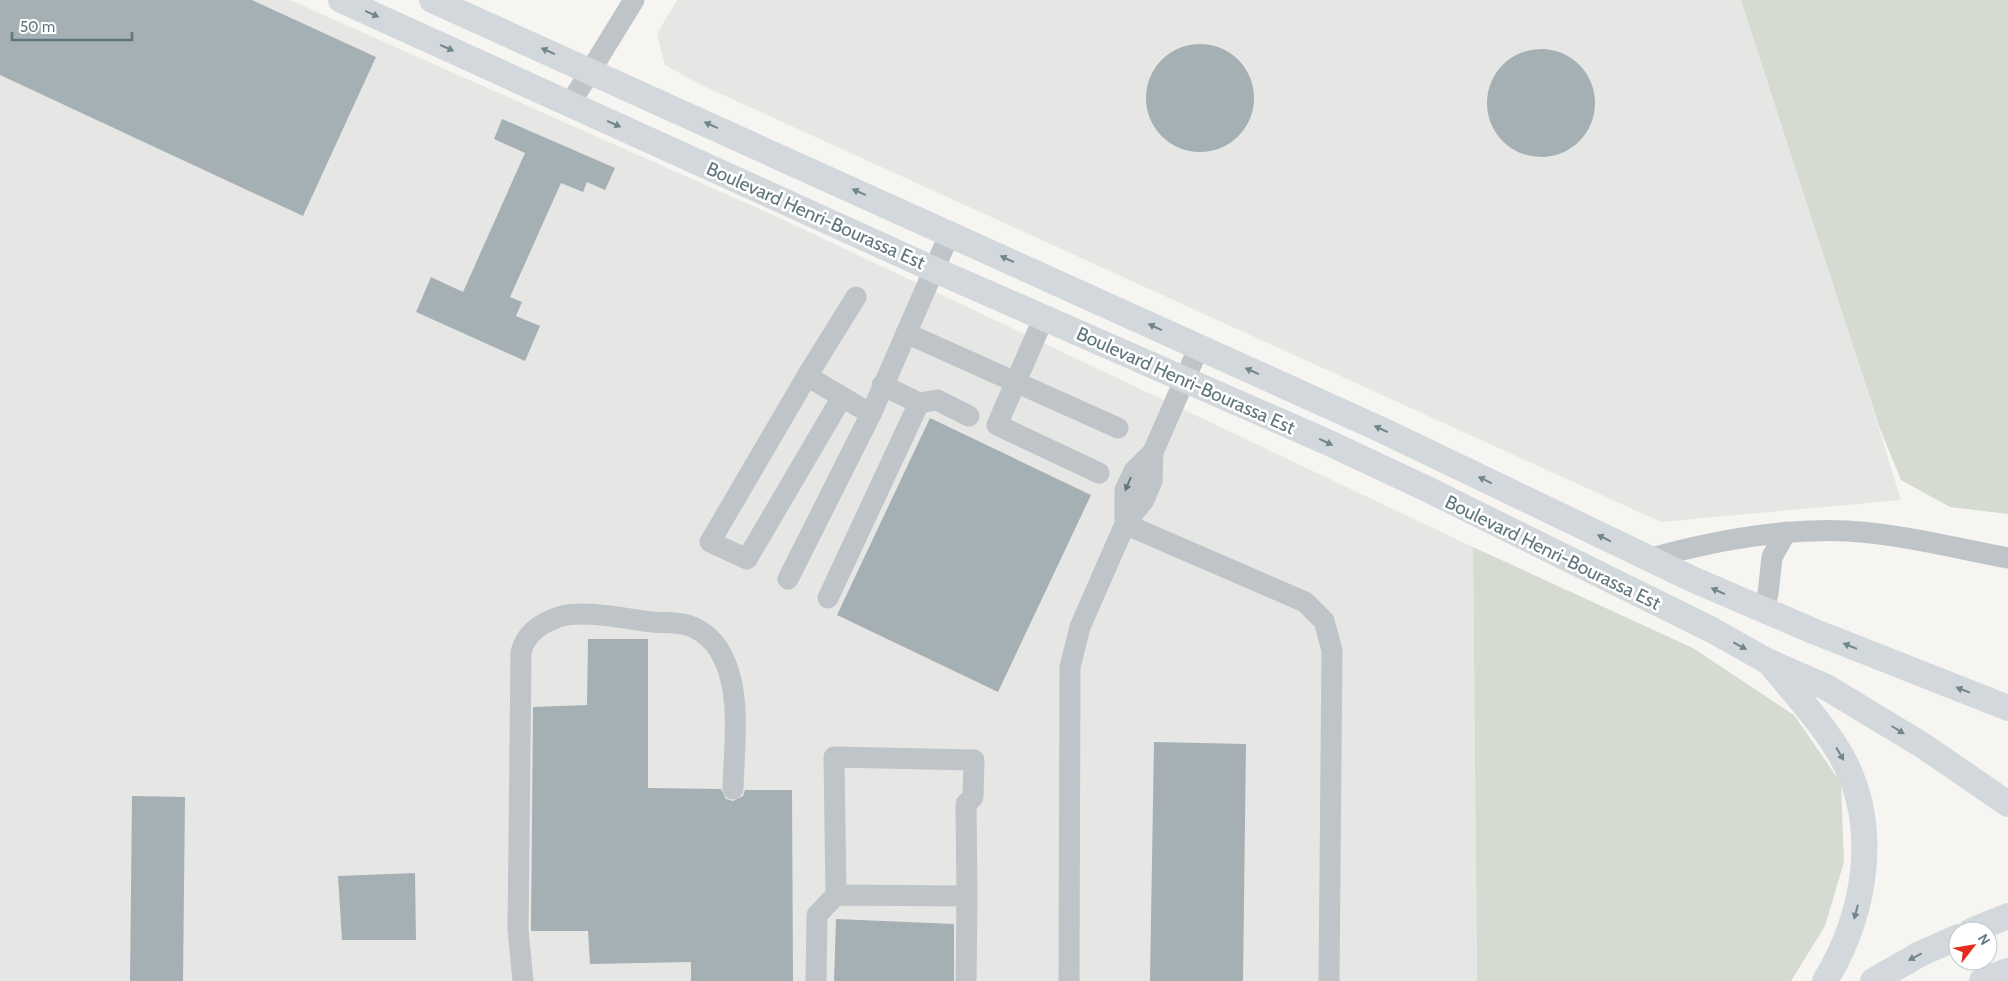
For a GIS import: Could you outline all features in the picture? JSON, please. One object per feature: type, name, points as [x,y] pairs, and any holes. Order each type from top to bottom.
[{"type":"main road","name":"Boulevard Henri-Bourassa Est","points":[[341,0],[936,270],[1185,379],[1410,481],[1712,630],[1768,661],[1826,687],[1892,726],[2008,804]]},
{"type":"main road","name":"Boulevard Henri-Bourassa Est","points":[[432,0],[1384,431],[1648,559],[1763,610],[2008,708]]},
{"type":"main road","points":[[1712,630],[1763,610]]},
{"type":"main road","points":[[1768,661],[1813,714],[1832,741],[1849,772],[1860,807],[1864,852],[1860,896],[1848,935],[1825,981]]},
{"type":"main road","points":[[1996,921],[2008,916]]},
{"type":"main road","points":[[1873,981],[1948,942]]},
{"type":"main road","points":[[1982,981],[2008,971]]},
{"type":"street","points":[[570,104],[634,0]]},
{"type":"street","points":[[788,579],[871,414],[882,385],[936,270],[950,233]]},
{"type":"street","points":[[842,397],[747,559],[710,542],[807,376],[856,297]]},
{"type":"street","points":[[1044,317],[997,425],[1099,473]]},
{"type":"street","points":[[906,333],[1118,428]]},
{"type":"street","points":[[1069,981],[1070,667],[1080,627],[1125,524],[1125,490],[1134,471],[1153,452],[1199,347]]},
{"type":"street","points":[[807,376],[871,414]]},
{"type":"street","points":[[882,385],[919,403],[937,400],[969,416]]},
{"type":"street","points":[[828,598],[919,403]]},
{"type":"street","points":[[1125,524],[1305,602],[1324,621],[1332,650],[1329,981]]},
{"type":"street","points":[[1648,559],[1684,549],[1758,535],[1825,530],[1859,532],[2008,558]]},
{"type":"street","points":[[1763,610],[1768,594],[1772,557],[1786,532]]},
{"type":"street","points":[[523,981],[518,930],[522,652],[527,636],[533,630],[553,619],[574,614],[677,623],[697,629],[705,635],[721,654],[730,681],[734,713],[733,789]]},
{"type":"street","points":[[816,981],[817,915],[836,895],[834,757],[974,760],[973,797],[966,804],[966,981]]},
{"type":"street","points":[[836,895],[967,896]]},
{"type":"shaded area","points":[[0,0],[290,0],[784,220],[1473,547],[1477,981],[0,981]]},
{"type":"shaded area","points":[[677,0],[1747,0],[1901,500],[1661,522],[699,84],[665,65],[657,34]]},
{"type":"shaded area","points":[[1741,0],[2008,0],[2008,514],[1950,507],[1901,480],[1880,429]]},
{"type":"shaded area","points":[[1473,547],[1693,648],[1794,715],[1841,783],[1844,862],[1825,926],[1791,981],[1477,981]]},
{"type":"building","points":[[0,0],[252,0],[376,57],[303,216],[0,75]]},
{"type":"building","points":[[1200,44],[1221,48],[1239,59],[1250,77],[1254,98],[1250,119],[1239,137],[1221,148],[1200,152],[1179,148],[1161,137],[1150,119],[1146,98],[1150,77],[1161,59],[1179,48]]},
{"type":"building","points":[[1541,49],[1562,53],[1580,64],[1591,82],[1595,103],[1591,124],[1580,142],[1562,153],[1541,157],[1520,153],[1502,142],[1491,124],[1487,103],[1491,82],[1502,64],[1520,53]]},
{"type":"building","points":[[502,119],[615,168],[605,190],[587,182],[583,192],[561,183],[510,297],[522,302],[516,316],[540,326],[525,361],[416,312],[431,277],[463,292],[525,153],[494,139]]},
{"type":"building","points":[[930,418],[1091,495],[998,692],[837,615]]},
{"type":"building","points":[[588,639],[648,639],[648,788],[721,789],[726,799],[733,801],[743,796],[745,790],[792,790],[793,981],[691,981],[691,962],[590,964],[588,931],[531,931],[533,707],[587,705]]},
{"type":"building","points":[[1154,742],[1246,744],[1243,981],[1150,981]]},
{"type":"building","points":[[132,796],[185,797],[183,981],[130,981]]},
{"type":"building","points":[[415,873],[416,940],[342,940],[338,876]]},
{"type":"building","points":[[836,919],[954,924],[954,981],[834,981]]}]
